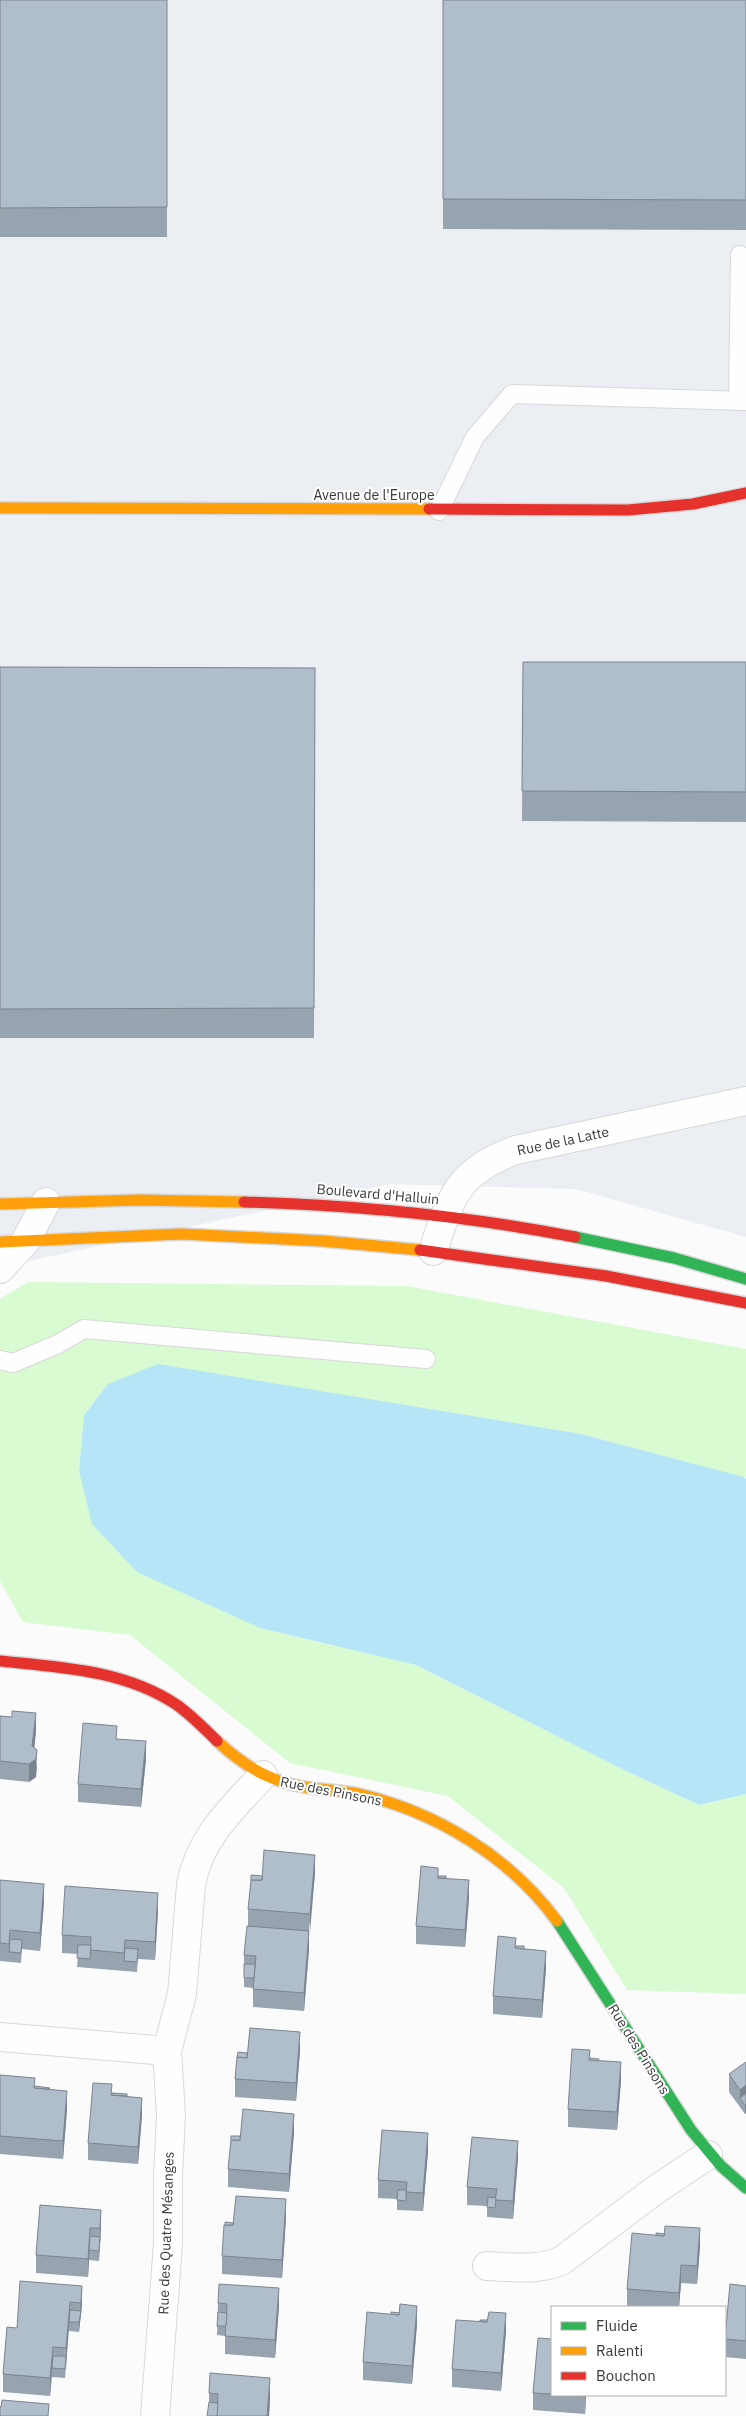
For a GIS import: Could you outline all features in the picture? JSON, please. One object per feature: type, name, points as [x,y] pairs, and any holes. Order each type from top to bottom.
[{"type":"street","name":"Avenue de l'Europe","points":[[0,508],[628,510],[693,504],[746,493]]},
{"type":"street","name":"Rue de la Latte","points":[[433,1251],[445,1215],[458,1190],[480,1167],[496,1158],[516,1150],[746,1101]]},
{"type":"street","name":"Boulevard d'Halluin","points":[[0,1204],[254,1200],[331,1204],[445,1215],[607,1243],[701,1265],[746,1279]]},
{"type":"street","points":[[0,1269],[12,1242],[46,1202]]},
{"type":"street","points":[[12,1242],[169,1235],[305,1240],[433,1251],[581,1273],[746,1303]]},
{"type":"street","name":"Rue des Pinsons","points":[[0,1661],[85,1671],[115,1677],[139,1685],[178,1706],[247,1766],[263,1776],[280,1783],[355,1794],[413,1810],[457,1832],[504,1867],[541,1901],[556,1919],[695,2138],[725,2172],[746,2188]]},
{"type":"street","name":"Rue des Quatre Mésanges","points":[[155,2416],[168,2244],[168,2177],[172,2115],[167,2051],[182,1994],[194,1868],[211,1833],[263,1776]]},
{"type":"street","points":[[0,2037],[167,2051]]},
{"type":"street","points":[[487,2266],[535,2268],[549,2266],[561,2261],[654,2190],[708,2154]]},
{"type":"lane","points":[[439,510],[476,437],[512,394],[742,401],[740,255]]},
{"type":"lane","points":[[0,1360],[12,1363],[58,1344],[84,1329],[426,1359]]},
{"type":"shaded area","points":[[0,0],[746,0],[746,1237],[576,1189],[390,1184],[0,1267]]},
{"type":"green space","points":[[28,1282],[407,1286],[746,1349],[746,1478],[581,1434],[108,1384],[84,1414],[79,1471],[260,1628],[416,1665],[626,1771],[699,1805],[746,1794],[746,1994],[627,1990],[564,1888],[448,1796],[290,1763],[130,1635],[23,1622],[0,1581],[0,1299]]},
{"type":"water","points":[[158,1364],[581,1434],[744,1477],[746,1479],[746,1794],[699,1805],[626,1771],[416,1665],[260,1628],[137,1572],[92,1524],[79,1471],[84,1415],[108,1384]]},
{"type":"building","points":[[0,0],[167,0],[167,207],[0,208]]},
{"type":"building","points":[[443,0],[746,0],[746,200],[443,199]]},
{"type":"building","points":[[523,662],[746,662],[746,792],[522,791]]},
{"type":"building","points":[[0,667],[315,668],[314,1008],[0,1009]]},
{"type":"building","points":[[12,1711],[36,1713],[32,1746],[37,1750],[36,1759],[29,1764],[0,1761],[0,1716],[12,1717]]},
{"type":"building","points":[[83,1723],[117,1726],[116,1739],[146,1741],[141,1789],[78,1784]]},
{"type":"building","points":[[264,1850],[315,1855],[310,1914],[248,1909],[251,1880],[262,1880]]},
{"type":"building","points":[[421,1866],[438,1868],[438,1878],[469,1880],[465,1930],[416,1926]]},
{"type":"building","points":[[251,1875],[262,1876],[262,1880],[251,1880]]},
{"type":"building","points":[[438,1876],[446,1876],[446,1878],[438,1878]]},
{"type":"building","points":[[0,1880],[44,1884],[40,1933],[10,1930],[9,1944],[0,1943]]},
{"type":"building","points":[[65,1886],[158,1893],[155,1942],[125,1940],[124,1953],[90,1950],[91,1937],[62,1935]]},
{"type":"building","points":[[247,1926],[309,1931],[304,1993],[253,1989],[256,1956],[244,1955]]},
{"type":"building","points":[[498,1936],[516,1938],[515,1948],[546,1951],[542,2000],[493,1996]]},
{"type":"building","points":[[10,1939],[22,1940],[21,1953],[9,1952]]},
{"type":"building","points":[[78,1945],[91,1945],[90,1959],[77,1958]]},
{"type":"building","points":[[516,1946],[524,1946],[524,1949],[516,1948]]},
{"type":"building","points":[[125,1948],[138,1949],[137,1962],[124,1961]]},
{"type":"building","points":[[244,1964],[255,1964],[254,1978],[244,1978]]},
{"type":"building","points":[[250,2028],[300,2032],[296,2083],[235,2079],[237,2057],[247,2058]]},
{"type":"building","points":[[572,2049],[590,2050],[589,2060],[621,2062],[617,2112],[568,2109]]},
{"type":"building","points":[[238,2052],[247,2053],[247,2058],[237,2057]]},
{"type":"building","points":[[590,2058],[599,2059],[598,2061],[590,2060]]},
{"type":"building","points":[[746,2062],[746,2085],[740,2090],[729,2074]]},
{"type":"building","points":[[0,2075],[35,2078],[34,2088],[67,2091],[63,2141],[0,2136]]},
{"type":"building","points":[[93,2083],[112,2084],[111,2095],[142,2098],[138,2147],[88,2143]]},
{"type":"building","points":[[35,2086],[50,2088],[34,2088]]},
{"type":"building","points":[[112,2093],[127,2094],[127,2096],[112,2095]]},
{"type":"building","points":[[746,2093],[746,2104],[745,2105],[740,2098]]},
{"type":"building","points":[[243,2109],[294,2114],[289,2174],[228,2169],[231,2140],[240,2140]]},
{"type":"building","points":[[382,2130],[428,2133],[423,2193],[406,2192],[407,2182],[378,2180]]},
{"type":"building","points":[[231,2136],[240,2136],[240,2140],[231,2140]]},
{"type":"building","points":[[472,2137],[518,2141],[513,2201],[495,2200],[497,2189],[467,2187]]},
{"type":"building","points":[[398,2190],[406,2190],[406,2201],[397,2200]]},
{"type":"building","points":[[236,2196],[286,2199],[282,2260],[222,2256],[224,2225],[233,2225]]},
{"type":"building","points":[[488,2197],[496,2198],[495,2208],[487,2207]]},
{"type":"building","points":[[40,2205],[101,2210],[100,2228],[90,2228],[88,2259],[36,2255]]},
{"type":"building","points":[[225,2222],[234,2223],[233,2225],[225,2225]]},
{"type":"building","points":[[665,2226],[700,2228],[697,2266],[681,2265],[679,2293],[627,2289],[632,2233],[664,2236]]},
{"type":"building","points":[[656,2233],[665,2234],[664,2236],[656,2235]]},
{"type":"building","points":[[90,2236],[100,2237],[99,2251],[89,2250]]},
{"type":"building","points":[[20,2281],[82,2286],[81,2303],[70,2302],[66,2348],[53,2347],[50,2378],[3,2374],[7,2327],[17,2328]]},
{"type":"building","points":[[219,2284],[279,2288],[275,2340],[225,2336],[227,2304],[218,2303]]},
{"type":"building","points":[[730,2284],[746,2286],[746,2341],[726,2339]]},
{"type":"building","points":[[400,2304],[417,2306],[412,2366],[363,2362],[367,2312],[399,2315]]},
{"type":"building","points":[[70,2310],[81,2311],[79,2322],[69,2322]]},
{"type":"building","points":[[218,2312],[227,2313],[226,2326],[217,2326]]},
{"type":"building","points":[[391,2312],[400,2313],[399,2315],[391,2314]]},
{"type":"building","points":[[489,2312],[506,2313],[501,2373],[452,2369],[456,2320],[487,2322]]},
{"type":"building","points":[[538,2338],[551,2339],[551,2394],[533,2393]]},
{"type":"building","points":[[53,2356],[66,2356],[65,2369],[52,2368]]},
{"type":"building","points":[[210,2373],[270,2378],[267,2416],[217,2416],[218,2394],[209,2393]]},
{"type":"building","points":[[2,2400],[49,2404],[48,2416],[0,2416]]},
{"type":"building","points":[[209,2402],[218,2403],[217,2416],[207,2416]]},
{"type":"traffic: fast","points":[[575,1237],[674,1258],[746,1279]]},
{"type":"traffic: fast","points":[[557,1921],[691,2130],[721,2166],[746,2188]]},
{"type":"traffic: slow","points":[[0,508],[429,509]]},
{"type":"traffic: slow","points":[[0,1204],[139,1200],[244,1202]]},
{"type":"traffic: slow","points":[[0,1242],[181,1234],[323,1241],[420,1250]]},
{"type":"traffic: slow","points":[[217,1741],[238,1759],[271,1778],[296,1786],[359,1794],[416,1812],[443,1825],[494,1857],[517,1876],[557,1921]]},
{"type":"traffic: jam","points":[[429,509],[628,510],[693,504],[746,493]]},
{"type":"traffic: jam","points":[[244,1202],[369,1209],[452,1217],[575,1237]]},
{"type":"traffic: jam","points":[[420,1250],[606,1276],[746,1303]]},
{"type":"traffic: jam","points":[[0,1661],[69,1668],[114,1677],[136,1684],[157,1693],[177,1705],[217,1741]]}]
